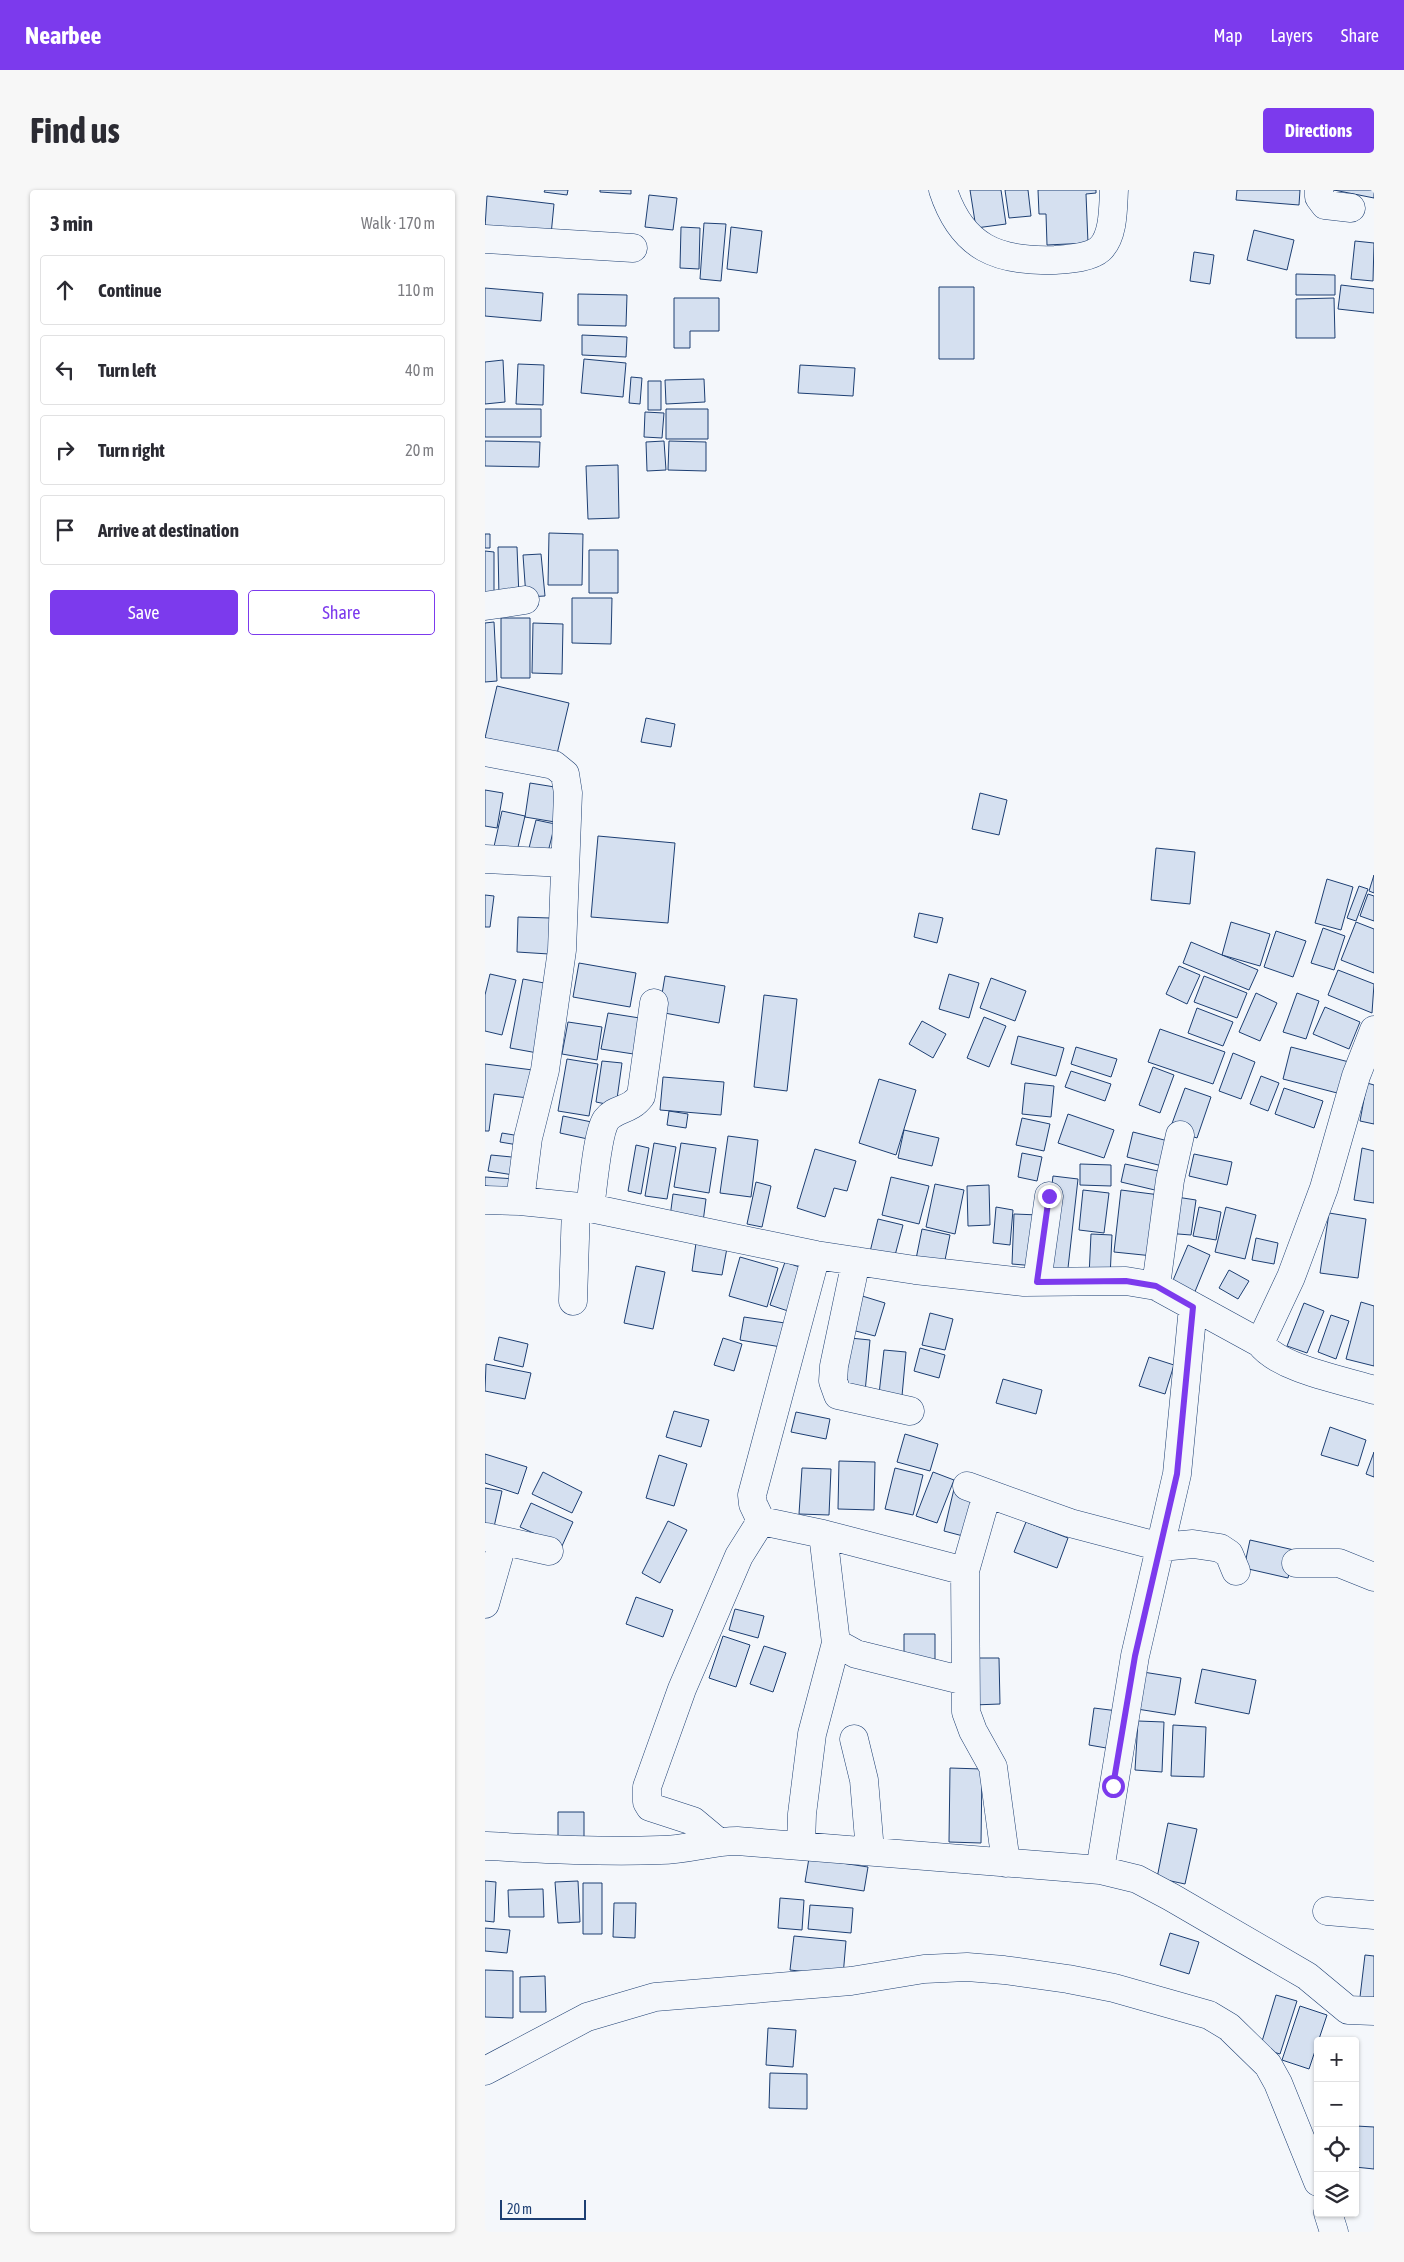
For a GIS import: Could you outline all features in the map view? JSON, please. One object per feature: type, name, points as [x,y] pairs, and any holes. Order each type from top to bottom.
[{"type":"street","points":[[943,190],[956,221],[973,241],[1007,258],[1026,261],[1084,256],[1100,249],[1109,234],[1114,190]]},
{"type":"street","points":[[1319,190],[1319,197],[1325,205],[1351,208]]},
{"type":"street","points":[[485,239],[633,248]]},
{"type":"street","points":[[485,606],[525,600]]},
{"type":"street","points":[[485,752],[554,765],[565,774],[568,792],[561,950],[545,1070],[528,1138],[520,1201]]},
{"type":"street","points":[[485,860],[565,863]]},
{"type":"street","points":[[573,1301],[583,1208],[601,1134],[606,1121],[614,1113],[634,1105],[641,1096],[654,1003]]},
{"type":"street","points":[[1260,1343],[1291,1277],[1324,1188],[1355,1076],[1374,1030]]},
{"type":"street","points":[[1156,1286],[1169,1180],[1181,1135]]},
{"type":"street","points":[[1037,1282],[1049,1196]]},
{"type":"street","points":[[485,1200],[520,1201],[583,1208],[816,1255],[935,1272],[1037,1282],[1126,1281],[1156,1286],[1260,1343],[1265,1350],[1283,1362],[1374,1390]]},
{"type":"street","points":[[761,1521],[753,1504],[752,1495],[816,1255]]},
{"type":"street","points":[[856,1261],[834,1366],[833,1381],[838,1395],[910,1411]]},
{"type":"street","points":[[1100,1870],[1135,1656],[1177,1474],[1193,1307]]},
{"type":"street","points":[[1006,1863],[993,1767],[973,1731],[966,1712],[965,1570],[977,1490],[1070,1522],[1161,1547],[1193,1544],[1220,1548],[1229,1554],[1236,1571]]},
{"type":"street","points":[[761,1521],[823,1534],[965,1570]]},
{"type":"street","points":[[717,1841],[693,1822],[651,1807],[647,1802],[647,1787],[682,1689],[739,1556],[761,1521]]},
{"type":"street","points":[[801,1845],[802,1814],[812,1734],[835,1643],[823,1534]]},
{"type":"street","points":[[485,1604],[494,1539],[549,1551]]},
{"type":"street","points":[[1296,1563],[1339,1563],[1374,1577]]},
{"type":"street","points":[[835,1643],[855,1654],[965,1681]]},
{"type":"street","points":[[854,1739],[864,1780],[870,1851]]},
{"type":"street","points":[[485,1846],[577,1851],[663,1850],[717,1841],[801,1845],[1100,1870],[1137,1879],[1171,1896],[1307,1976],[1348,2010],[1374,2012]]},
{"type":"street","points":[[1327,1911],[1374,1915]]},
{"type":"street","points":[[485,2071],[587,2017],[655,1997],[851,1981],[924,1969],[967,1967],[1023,1973],[1114,1988],[1209,2015],[1229,2027],[1268,2065],[1279,2083],[1314,2172]]},
{"type":"street","points":[[1329,2217],[1334,2232]]},
{"type":"building","points":[[545,190],[568,190],[567,195],[544,192]]},
{"type":"building","points":[[600,190],[631,190],[631,194],[600,192]]},
{"type":"building","points":[[970,190],[1001,190],[1006,224],[976,228]]},
{"type":"building","points":[[1005,190],[1028,190],[1031,216],[1009,218]]},
{"type":"building","points":[[1038,190],[1096,190],[1096,193],[1086,194],[1088,243],[1047,245],[1046,214],[1039,214]]},
{"type":"building","points":[[1237,190],[1300,190],[1299,205],[1236,200]]},
{"type":"building","points":[[1334,190],[1374,190],[1374,198]]},
{"type":"building","points":[[649,195],[677,198],[673,230],[645,227]]},
{"type":"building","points":[[487,196],[554,204],[551,235],[485,228]]},
{"type":"building","points":[[704,223],[726,224],[721,281],[700,279]]},
{"type":"building","points":[[681,227],[700,228],[699,269],[680,268]]},
{"type":"building","points":[[731,227],[762,231],[757,273],[727,269]]},
{"type":"building","points":[[1254,230],[1294,240],[1287,270],[1247,260]]},
{"type":"building","points":[[1355,241],[1374,243],[1373,281],[1351,279]]},
{"type":"building","points":[[1194,252],[1214,255],[1210,284],[1190,281]]},
{"type":"building","points":[[1296,274],[1335,275],[1335,295],[1296,295]]},
{"type":"building","points":[[1341,285],[1374,289],[1374,313],[1338,309]]},
{"type":"building","points":[[939,287],[974,287],[974,359],[939,359]]},
{"type":"building","points":[[485,288],[543,293],[541,321],[485,316]]},
{"type":"building","points":[[578,294],[627,295],[626,326],[578,325]]},
{"type":"building","points":[[674,298],[719,298],[719,331],[690,331],[690,348],[674,348]]},
{"type":"building","points":[[1334,298],[1335,338],[1296,338],[1296,299]]},
{"type":"building","points":[[582,335],[627,337],[626,357],[582,355]]},
{"type":"building","points":[[584,359],[626,363],[623,397],[581,393]]},
{"type":"building","points":[[503,360],[505,402],[485,404],[485,362]]},
{"type":"building","points":[[518,364],[544,365],[543,405],[516,404]]},
{"type":"building","points":[[800,365],[855,368],[853,396],[798,393]]},
{"type":"building","points":[[631,377],[642,378],[640,404],[629,403]]},
{"type":"building","points":[[704,379],[705,402],[666,404],[665,380]]},
{"type":"building","points":[[648,381],[661,381],[661,410],[648,410]]},
{"type":"building","points":[[485,409],[541,409],[541,437],[485,437]]},
{"type":"building","points":[[666,409],[708,409],[708,439],[666,439]]},
{"type":"building","points":[[645,412],[664,413],[662,438],[644,437]]},
{"type":"building","points":[[485,441],[540,442],[539,467],[485,466]]},
{"type":"building","points":[[664,441],[666,470],[647,471],[646,442]]},
{"type":"building","points":[[669,441],[706,442],[706,471],[668,470]]},
{"type":"building","points":[[618,465],[619,518],[588,519],[586,466]]},
{"type":"building","points":[[549,533],[583,534],[582,585],[548,585]]},
{"type":"building","points":[[485,534],[490,534],[490,548],[485,548]]},
{"type":"building","points":[[498,547],[517,547],[519,597],[499,598]]},
{"type":"building","points":[[589,550],[618,550],[618,593],[589,593]]},
{"type":"building","points":[[485,551],[494,552],[494,602],[485,602]]},
{"type":"building","points":[[541,554],[545,596],[526,597],[523,555]]},
{"type":"building","points":[[572,598],[612,598],[611,644],[572,643]]},
{"type":"building","points":[[501,618],[530,618],[530,678],[501,678]]},
{"type":"building","points":[[494,622],[497,681],[485,682],[485,623]]},
{"type":"building","points":[[533,623],[563,624],[562,674],[532,673]]},
{"type":"building","points":[[497,686],[569,703],[557,754],[485,738]]},
{"type":"building","points":[[646,718],[675,724],[671,747],[641,742]]},
{"type":"building","points":[[530,783],[561,788],[555,822],[525,817]]},
{"type":"building","points":[[485,790],[503,793],[497,828],[485,826]]},
{"type":"building","points":[[980,793],[1007,800],[999,835],[972,829]]},
{"type":"building","points":[[502,811],[525,816],[516,856],[493,851]]},
{"type":"building","points":[[536,820],[555,824],[546,860],[527,856]]},
{"type":"building","points":[[598,836],[675,843],[668,923],[591,917]]},
{"type":"building","points":[[1156,848],[1195,852],[1190,904],[1151,900]]},
{"type":"building","points":[[1374,875],[1374,893],[1369,891]]},
{"type":"building","points":[[1327,879],[1353,887],[1341,930],[1315,923]]},
{"type":"building","points":[[1359,886],[1368,889],[1356,921],[1347,918]]},
{"type":"building","points":[[1368,894],[1374,896],[1374,921],[1360,916]]},
{"type":"building","points":[[485,895],[494,896],[490,927],[485,927]]},
{"type":"building","points":[[919,913],[943,918],[937,943],[914,937]]},
{"type":"building","points":[[518,917],[550,918],[549,954],[517,952]]},
{"type":"building","points":[[1231,922],[1270,934],[1260,966],[1222,955]]},
{"type":"building","points":[[1356,922],[1374,929],[1374,973],[1341,960]]},
{"type":"building","points":[[1323,928],[1345,936],[1334,970],[1311,963]]},
{"type":"building","points":[[1276,931],[1306,941],[1293,977],[1264,967]]},
{"type":"building","points":[[1191,942],[1258,970],[1249,990],[1183,963]]},
{"type":"building","points":[[579,963],[636,973],[630,1007],[573,997]]},
{"type":"building","points":[[1179,966],[1200,975],[1187,1004],[1166,994]]},
{"type":"building","points":[[1338,970],[1374,984],[1372,1013],[1328,995]]},
{"type":"building","points":[[490,974],[516,980],[502,1035],[485,1031],[485,995]]},
{"type":"building","points":[[949,974],[979,983],[969,1018],[939,1009]]},
{"type":"building","points":[[665,976],[725,986],[719,1023],[659,1012]]},
{"type":"building","points":[[1204,976],[1247,993],[1237,1018],[1194,1002]]},
{"type":"building","points":[[991,978],[1026,991],[1015,1021],[980,1008]]},
{"type":"building","points":[[523,979],[555,985],[543,1054],[510,1048]]},
{"type":"building","points":[[1256,993],[1277,1003],[1260,1041],[1239,1032]]},
{"type":"building","points":[[1297,993],[1319,1001],[1306,1039],[1283,1032]]},
{"type":"building","points":[[764,995],[797,999],[787,1091],[754,1087]]},
{"type":"building","points":[[1325,1007],[1360,1022],[1349,1049],[1313,1034]]},
{"type":"building","points":[[1197,1008],[1233,1022],[1223,1046],[1188,1033]]},
{"type":"building","points":[[608,1013],[646,1019],[640,1055],[601,1049]]},
{"type":"building","points":[[984,1017],[1006,1026],[989,1067],[967,1058]]},
{"type":"building","points":[[922,1021],[946,1034],[933,1058],[909,1044]]},
{"type":"building","points":[[568,1022],[602,1027],[597,1060],[562,1054]]},
{"type":"building","points":[[1160,1029],[1225,1052],[1213,1084],[1148,1062]]},
{"type":"building","points":[[1018,1036],[1064,1048],[1056,1076],[1011,1064]]},
{"type":"building","points":[[1076,1047],[1117,1059],[1111,1077],[1071,1064]]},
{"type":"building","points":[[1291,1047],[1349,1062],[1341,1094],[1283,1079]]},
{"type":"building","points":[[1233,1053],[1255,1062],[1241,1099],[1219,1091]]},
{"type":"building","points":[[567,1059],[598,1064],[589,1116],[558,1111]]},
{"type":"building","points":[[602,1061],[622,1063],[616,1106],[596,1102]]},
{"type":"building","points":[[485,1064],[541,1071],[537,1099],[494,1094],[489,1131],[485,1131]]},
{"type":"building","points":[[1153,1067],[1174,1075],[1160,1113],[1139,1105]]},
{"type":"building","points":[[1071,1071],[1111,1084],[1105,1101],[1065,1087]]},
{"type":"building","points":[[1261,1076],[1279,1083],[1268,1111],[1250,1104]]},
{"type":"building","points":[[663,1077],[724,1082],[721,1115],[660,1110]]},
{"type":"building","points":[[879,1079],[916,1090],[896,1155],[859,1143]]},
{"type":"building","points":[[1025,1083],[1054,1086],[1051,1117],[1022,1114]]},
{"type":"building","points":[[1367,1083],[1374,1085],[1374,1124],[1360,1121]]},
{"type":"building","points":[[1185,1088],[1211,1097],[1197,1138],[1170,1129]]},
{"type":"building","points":[[1284,1088],[1323,1101],[1314,1128],[1275,1114]]},
{"type":"building","points":[[669,1111],[688,1114],[686,1128],[667,1125]]},
{"type":"building","points":[[1068,1114],[1114,1130],[1104,1158],[1058,1143]]},
{"type":"building","points":[[563,1116],[601,1124],[597,1141],[560,1133]]},
{"type":"building","points":[[1022,1118],[1050,1124],[1044,1151],[1016,1145]]},
{"type":"building","points":[[904,1130],[939,1138],[932,1166],[898,1158]]},
{"type":"building","points":[[1133,1132],[1172,1142],[1166,1167],[1127,1157]]},
{"type":"building","points":[[502,1133],[520,1136],[518,1145],[500,1142]]},
{"type":"building","points":[[728,1136],[758,1140],[751,1197],[720,1193]]},
{"type":"building","points":[[654,1143],[676,1147],[667,1199],[645,1196]]},
{"type":"building","points":[[681,1143],[716,1148],[709,1193],[674,1187]]},
{"type":"building","points":[[636,1145],[649,1148],[641,1194],[628,1191]]},
{"type":"building","points":[[1362,1148],[1374,1151],[1374,1203],[1354,1200]]},
{"type":"building","points":[[815,1149],[856,1161],[847,1191],[834,1188],[825,1217],[797,1208]]},
{"type":"building","points":[[1022,1153],[1042,1157],[1037,1181],[1018,1177]]},
{"type":"building","points":[[1194,1154],[1232,1162],[1227,1185],[1189,1176]]},
{"type":"building","points":[[491,1155],[522,1158],[520,1176],[488,1171]]},
{"type":"building","points":[[1080,1164],[1111,1165],[1111,1186],[1080,1185]]},
{"type":"building","points":[[1125,1164],[1163,1172],[1159,1191],[1121,1182]]},
{"type":"building","points":[[1053,1176],[1078,1179],[1067,1277],[1042,1274]]},
{"type":"building","points":[[485,1177],[516,1179],[516,1189],[485,1186]]},
{"type":"building","points":[[891,1177],[929,1186],[919,1224],[882,1215]]},
{"type":"building","points":[[756,1182],[771,1186],[762,1227],[747,1224]]},
{"type":"building","points":[[935,1184],[964,1190],[955,1234],[926,1227]]},
{"type":"building","points":[[989,1185],[990,1225],[968,1226],[967,1186]]},
{"type":"building","points":[[1083,1190],[1109,1193],[1104,1233],[1079,1230]]},
{"type":"building","points":[[1121,1190],[1160,1195],[1153,1256],[1114,1252]]},
{"type":"building","points":[[673,1194],[706,1199],[703,1222],[670,1217]]},
{"type":"building","points":[[1170,1196],[1196,1200],[1191,1235],[1165,1233]]},
{"type":"building","points":[[996,1207],[1013,1210],[1010,1245],[993,1243]]},
{"type":"building","points":[[1199,1207],[1221,1212],[1216,1240],[1193,1236]]},
{"type":"building","points":[[1226,1207],[1256,1215],[1245,1259],[1215,1252]]},
{"type":"building","points":[[1329,1213],[1366,1219],[1358,1278],[1320,1273]]},
{"type":"building","points":[[1014,1214],[1039,1215],[1036,1266],[1012,1264]]},
{"type":"building","points":[[878,1219],[903,1225],[893,1263],[869,1256]]},
{"type":"building","points":[[922,1229],[950,1235],[943,1270],[915,1264]]},
{"type":"building","points":[[1091,1234],[1112,1235],[1110,1278],[1089,1276]]},
{"type":"building","points":[[1256,1238],[1278,1243],[1274,1264],[1252,1260]]},
{"type":"building","points":[[696,1243],[727,1248],[722,1275],[692,1271]]},
{"type":"building","points":[[1188,1245],[1210,1255],[1194,1294],[1171,1285]]},
{"type":"building","points":[[740,1257],[778,1268],[767,1307],[729,1296]]},
{"type":"building","points":[[785,1262],[805,1269],[791,1312],[770,1305]]},
{"type":"building","points":[[636,1266],[665,1272],[653,1329],[624,1323]]},
{"type":"building","points":[[1229,1270],[1249,1281],[1238,1299],[1219,1288]]},
{"type":"building","points":[[859,1295],[885,1303],[875,1336],[848,1329]]},
{"type":"building","points":[[1361,1302],[1374,1306],[1374,1366],[1346,1359]]},
{"type":"building","points":[[1304,1303],[1324,1311],[1307,1353],[1287,1346]]},
{"type":"building","points":[[930,1313],[953,1319],[945,1350],[922,1345]]},
{"type":"building","points":[[1331,1315],[1349,1321],[1336,1359],[1318,1352]]},
{"type":"building","points":[[744,1317],[785,1323],[781,1347],[740,1340]]},
{"type":"building","points":[[499,1337],[528,1344],[523,1367],[494,1360]]},
{"type":"building","points":[[723,1338],[742,1344],[734,1371],[714,1365]]},
{"type":"building","points":[[850,1338],[870,1340],[865,1392],[845,1390]]},
{"type":"building","points":[[920,1348],[945,1355],[939,1378],[914,1371]]},
{"type":"building","points":[[884,1350],[906,1352],[902,1396],[879,1394]]},
{"type":"building","points":[[1149,1357],[1174,1365],[1165,1394],[1139,1386]]},
{"type":"building","points":[[486,1364],[531,1373],[525,1399],[485,1391]]},
{"type":"building","points":[[1003,1379],[1042,1390],[1036,1414],[996,1403]]},
{"type":"building","points":[[674,1411],[709,1420],[701,1447],[666,1437]]},
{"type":"building","points":[[796,1412],[830,1419],[826,1439],[791,1432]]},
{"type":"building","points":[[1330,1427],[1366,1440],[1358,1466],[1321,1455]]},
{"type":"building","points":[[905,1434],[938,1444],[930,1471],[897,1462]]},
{"type":"building","points":[[1374,1452],[1374,1477],[1366,1474]]},
{"type":"building","points":[[485,1454],[527,1467],[518,1494],[485,1483]]},
{"type":"building","points":[[659,1455],[687,1464],[674,1506],[646,1498]]},
{"type":"building","points":[[839,1461],[875,1462],[874,1510],[838,1509]]},
{"type":"building","points":[[802,1468],[831,1469],[829,1515],[799,1514]]},
{"type":"building","points":[[895,1468],[923,1475],[913,1515],[885,1509]]},
{"type":"building","points":[[543,1472],[582,1492],[572,1513],[532,1494]]},
{"type":"building","points":[[933,1472],[954,1480],[937,1523],[916,1516]]},
{"type":"building","points":[[485,1488],[502,1491],[494,1527],[485,1525]]},
{"type":"building","points":[[954,1489],[974,1494],[963,1536],[944,1531]]},
{"type":"building","points":[[531,1503],[573,1522],[562,1546],[520,1527]]},
{"type":"building","points":[[668,1521],[687,1530],[660,1583],[642,1573]]},
{"type":"building","points":[[1026,1522],[1068,1538],[1057,1568],[1014,1552]]},
{"type":"building","points":[[1250,1540],[1294,1550],[1288,1578],[1244,1568]]},
{"type":"building","points":[[636,1597],[673,1610],[663,1637],[626,1624]]},
{"type":"building","points":[[735,1609],[764,1616],[758,1638],[729,1630]]},
{"type":"building","points":[[904,1634],[935,1634],[935,1660],[904,1661]]},
{"type":"building","points":[[723,1636],[750,1645],[736,1687],[709,1678]]},
{"type":"building","points":[[764,1646],[786,1653],[773,1692],[750,1684]]},
{"type":"building","points":[[973,1658],[999,1658],[1000,1704],[973,1705]]},
{"type":"building","points":[[1202,1669],[1256,1680],[1249,1714],[1195,1703]]},
{"type":"building","points":[[1143,1672],[1181,1678],[1175,1715],[1137,1709]]},
{"type":"building","points":[[1094,1708],[1118,1711],[1112,1749],[1089,1745]]},
{"type":"building","points":[[1138,1721],[1164,1722],[1162,1772],[1135,1770]]},
{"type":"building","points":[[1173,1725],[1206,1727],[1204,1777],[1171,1776]]},
{"type":"building","points":[[950,1768],[982,1769],[981,1843],[949,1842]]},
{"type":"building","points":[[558,1812],[584,1812],[584,1841],[558,1840]]},
{"type":"building","points":[[1168,1823],[1197,1829],[1185,1884],[1157,1878]]},
{"type":"building","points":[[809,1858],[868,1867],[864,1891],[805,1882]]},
{"type":"building","points":[[485,1881],[496,1882],[494,1922],[485,1921]]},
{"type":"building","points":[[578,1881],[580,1922],[558,1923],[555,1882]]},
{"type":"building","points":[[583,1883],[602,1883],[602,1934],[583,1934]]},
{"type":"building","points":[[543,1889],[544,1917],[509,1917],[508,1890]]},
{"type":"building","points":[[780,1898],[804,1900],[802,1930],[778,1928]]},
{"type":"building","points":[[614,1903],[636,1903],[635,1938],[613,1937]]},
{"type":"building","points":[[810,1905],[853,1908],[851,1933],[808,1929]]},
{"type":"building","points":[[485,1928],[510,1930],[507,1953],[485,1951]]},
{"type":"building","points":[[1170,1933],[1199,1942],[1189,1974],[1160,1965]]},
{"type":"building","points":[[794,1936],[846,1941],[843,1976],[790,1970]]},
{"type":"building","points":[[1365,1955],[1374,1956],[1374,1999],[1360,1997]]},
{"type":"building","points":[[485,1970],[513,1971],[513,2018],[485,2017]]},
{"type":"building","points":[[545,1976],[546,2012],[520,2012],[520,1977]]},
{"type":"building","points":[[1276,1995],[1297,2001],[1280,2054],[1260,2048]]},
{"type":"building","points":[[1300,2006],[1327,2015],[1320,2037],[1314,2037],[1314,2054],[1309,2069],[1282,2060]]},
{"type":"building","points":[[768,2028],[796,2030],[793,2067],[766,2065]]},
{"type":"building","points":[[770,2073],[807,2074],[807,2109],[769,2108]]},
{"type":"building","points":[[1359,2126],[1374,2127],[1374,2169],[1359,2167]]},
{"type":"route","points":[[1049,1196],[1037,1282],[1126,1281],[1156,1286],[1193,1307],[1177,1474],[1135,1656],[1113,1786]]}]
